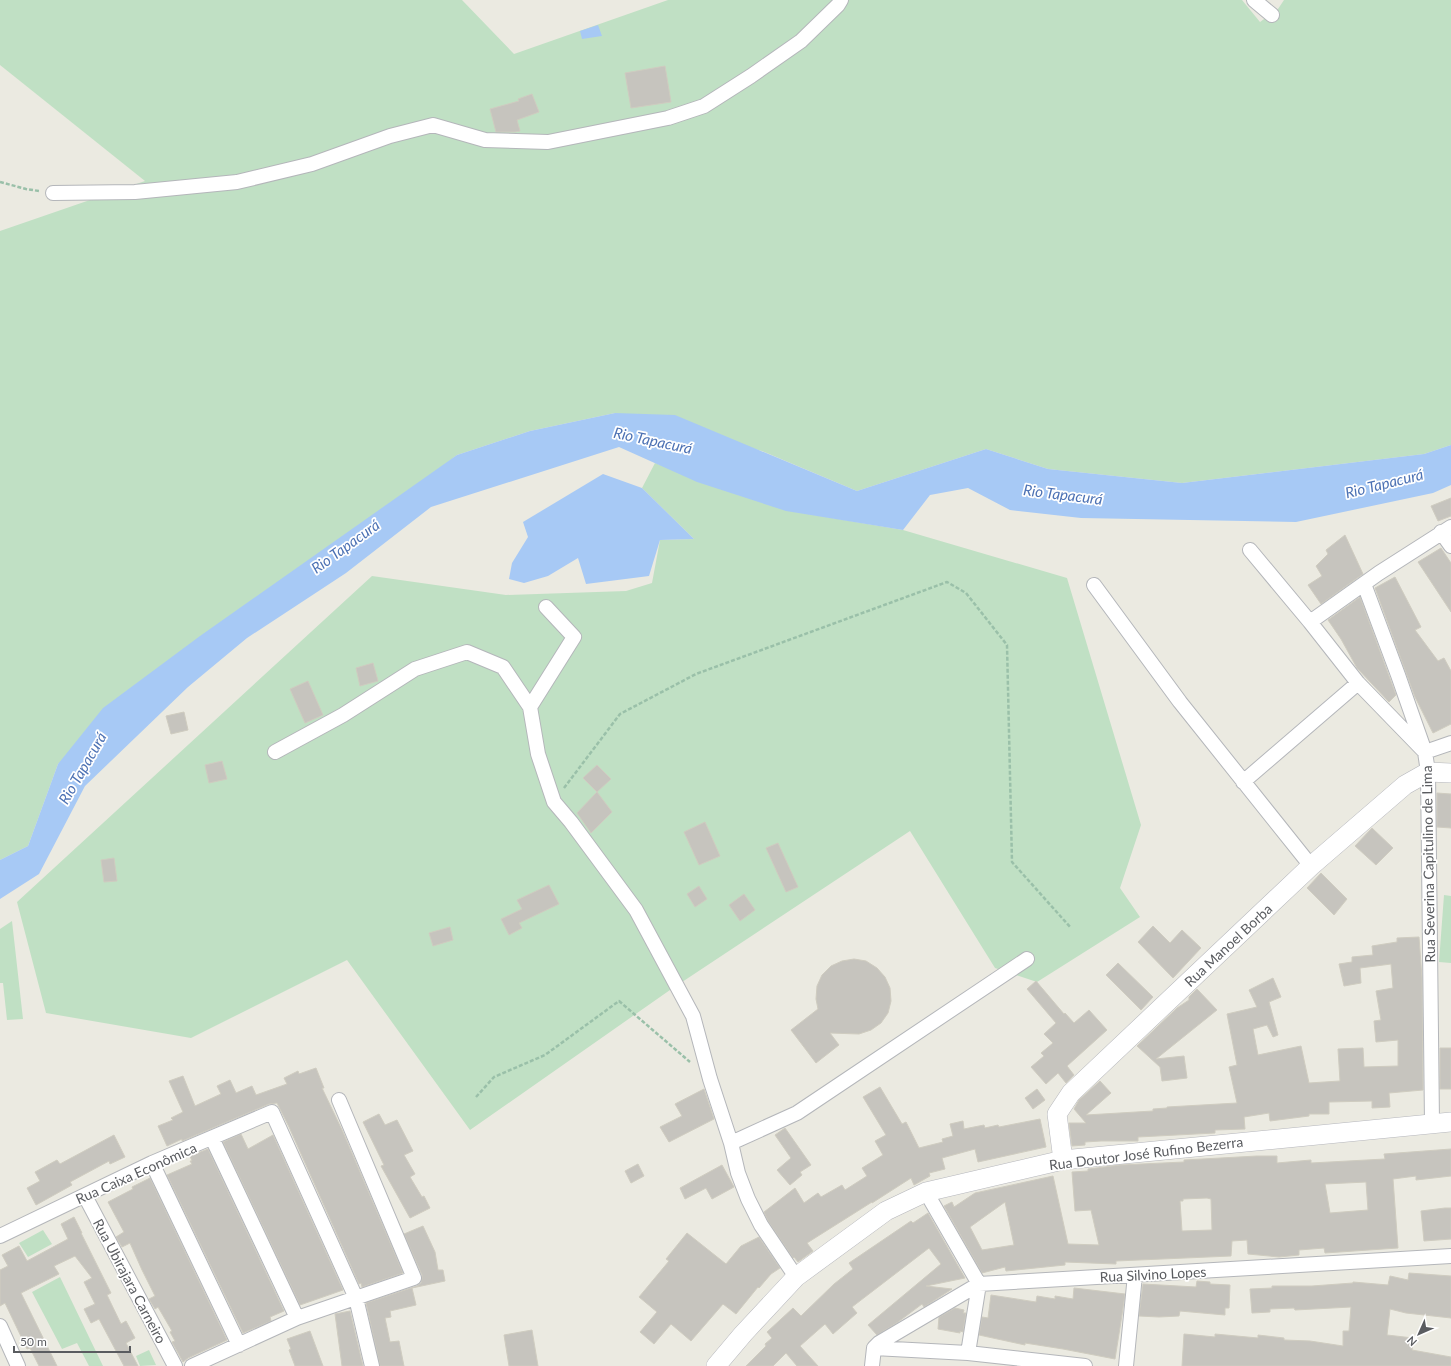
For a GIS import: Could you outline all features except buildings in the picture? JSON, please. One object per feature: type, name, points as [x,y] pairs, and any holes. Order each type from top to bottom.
[{"type":"main road","points":[[1428,772],[1451,774]]},
{"type":"main road","name":"Rua Manoel Borba","points":[[1063,1160],[1057,1114],[1071,1093],[1311,866],[1405,785],[1428,772]]},
{"type":"main road","name":"Rua Doutor José Rufino Bezerra","points":[[716,1366],[743,1334],[796,1277],[886,1211],[926,1192],[1063,1160],[1442,1122]]},
{"type":"street","points":[[53,193],[135,192],[237,182],[312,164],[390,136],[433,125],[486,140],[548,142],[668,118],[704,106],[751,76],[801,41],[838,5],[841,0]]},
{"type":"street","points":[[1254,0],[1272,15]]},
{"type":"street","points":[[1310,622],[1446,529],[1451,546]]},
{"type":"street","name":"Rua Severina Capitulino de Lima","points":[[1250,550],[1358,683],[1425,752],[1428,772],[1442,1122]]},
{"type":"street","points":[[1364,584],[1425,752],[1451,743]]},
{"type":"street","points":[[1094,585],[1180,702],[1311,866]]},
{"type":"street","points":[[530,708],[574,637],[546,607]]},
{"type":"street","points":[[275,752],[343,715],[415,669],[467,652],[503,667],[530,708],[538,754],[554,802],[636,910],[694,1016],[710,1079],[731,1144],[738,1173],[748,1199],[761,1225],[796,1277]]},
{"type":"street","points":[[1243,782],[1358,683]]},
{"type":"street","points":[[731,1144],[797,1113],[1028,959]]},
{"type":"street","points":[[192,1366],[297,1318],[414,1278],[339,1100]]},
{"type":"street","name":"Rua Caixa Econômica","points":[[0,1236],[152,1163],[272,1112],[356,1298]]},
{"type":"street","points":[[212,1138],[297,1318]]},
{"type":"street","points":[[152,1163],[239,1345]]},
{"type":"street","points":[[926,1192],[979,1284],[968,1353]]},
{"type":"street","name":"Rua Ubirajara Carneiro","points":[[84,1196],[175,1366]]},
{"type":"street","name":"Rua Silvino Lopes","points":[[874,1348],[879,1343],[979,1284],[1451,1256]]},
{"type":"street","points":[[1126,1366],[1135,1275]]},
{"type":"street","points":[[356,1298],[372,1366]]},
{"type":"street","points":[[0,1326],[18,1366]]},
{"type":"street","points":[[872,1366],[874,1348],[968,1353],[1085,1366]]},
{"type":"path","points":[[0,182],[26,189],[53,193]]},
{"type":"path","points":[[554,802],[620,714],[696,674],[947,582],[966,593],[1007,645],[1012,862],[1071,928]]},
{"type":"path","points":[[476,1097],[494,1077],[545,1055],[619,1001],[710,1079]]},
{"type":"green space","points":[[0,0],[462,0],[514,54],[668,0],[1242,0],[1260,22],[1278,9],[1284,0],[1451,0],[1451,445],[1424,454],[1182,483],[1048,469],[986,449],[857,491],[762,451],[615,413],[530,431],[457,455],[58,764],[28,846],[0,860],[0,231],[145,181],[0,65]]},
{"type":"green space","points":[[655,463],[791,511],[903,530],[1067,578],[1141,825],[1120,888],[1140,917],[1037,982],[995,968],[910,831],[670,990],[470,1130],[347,960],[191,1038],[46,1013],[17,902],[372,576],[506,595],[626,591],[652,583],[660,540],[694,539],[642,488]]},
{"type":"green space","points":[[1444,895],[1451,896],[1451,963],[1439,962]]},
{"type":"green space","points":[[12,921],[23,1019],[7,1020],[3,983],[0,983],[0,929]]},
{"type":"green space","points":[[43,1230],[52,1244],[28,1257],[19,1243]]},
{"type":"green space","points":[[60,1277],[103,1366],[89,1366],[77,1343],[62,1349],[32,1292]]},
{"type":"green space","points":[[149,1350],[156,1365],[140,1366],[136,1356]]},
{"type":"water","points":[[598,25],[602,36],[582,39],[580,31]]},
{"type":"water","name":"Rio Tapacurá","points":[[615,413],[675,415],[857,491],[986,449],[1048,469],[1182,483],[1424,454],[1451,445],[1451,485],[1433,493],[1296,522],[1081,518],[1010,510],[968,488],[930,495],[903,530],[786,511],[697,482],[619,447],[431,507],[346,573],[247,638],[188,687],[85,786],[39,874],[0,899],[0,860],[28,846],[58,764],[103,708],[200,636],[457,455],[530,431]]},
{"type":"water","points":[[603,474],[642,488],[694,539],[660,540],[649,576],[586,584],[578,558],[548,576],[524,583],[509,579],[512,563],[528,537],[523,522]]}]
